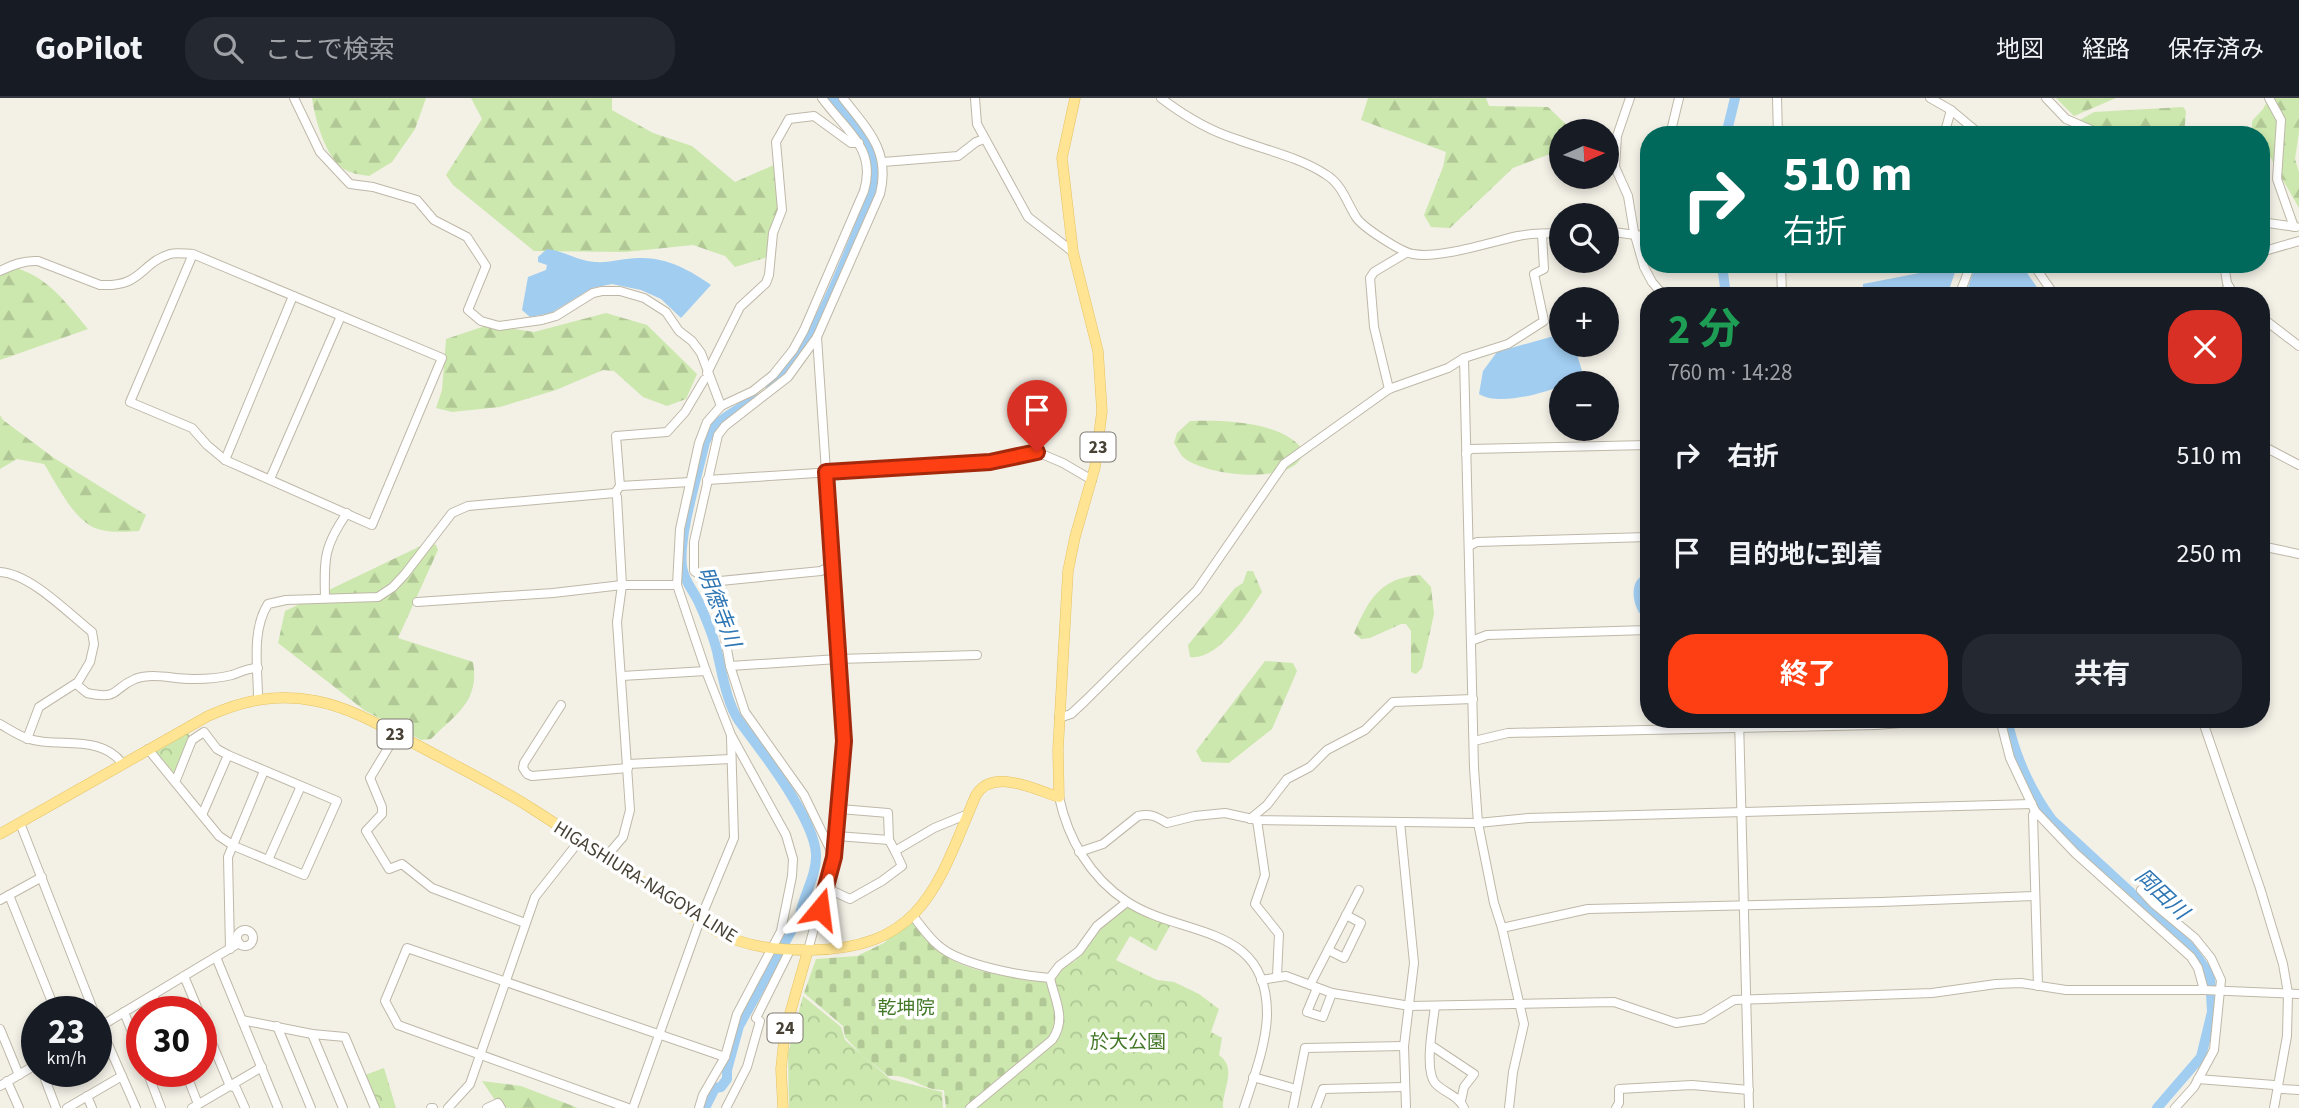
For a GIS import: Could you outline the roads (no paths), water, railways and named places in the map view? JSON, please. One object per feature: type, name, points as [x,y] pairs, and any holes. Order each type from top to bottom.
[{"type":"main road","name":"23","points":[[1059,797],[1059,718],[1068,571],[1092,480],[1101,426],[1102,392],[1094,331],[1073,252],[1062,158],[1075,98]]},
{"type":"main road","name":"HIGASHIURA-NAGOYA LINE","points":[[0,834],[122,763],[208,716],[234,705],[258,698],[319,701],[348,710],[480,778],[580,840],[700,920],[739,942],[772,949],[840,949],[867,943],[892,932],[913,916],[937,884],[979,790],[991,782],[1006,782],[1059,797]]},
{"type":"main road","name":"24","points":[[783,1108],[781,1069],[785,1031],[808,950]]},
{"type":"street","points":[[293,98],[320,152],[350,184],[413,198],[420,202],[434,220],[467,237],[486,266],[468,310],[481,321],[499,326],[542,320],[556,316],[593,293],[620,291],[651,301],[666,312],[701,353],[706,376],[732,420]]},
{"type":"street","points":[[699,1108],[703,1095],[725,1057],[737,1014],[781,931],[793,859],[786,835],[731,735],[706,671],[677,585],[680,529],[703,429],[711,415],[722,406],[753,391],[773,375],[793,350],[867,183],[868,163],[859,143],[822,98]]},
{"type":"street","points":[[834,857],[804,795],[745,712],[730,666],[722,621],[710,582],[694,571],[693,559],[694,542],[718,435],[732,420],[788,377],[817,337],[880,194],[884,181],[883,162],[870,133],[843,98]]},
{"type":"street","points":[[975,98],[975,116],[984,139],[1028,217],[1073,252]]},
{"type":"street","points":[[1161,98],[1228,136],[1325,173],[1340,186],[1357,219],[1406,253],[1431,254],[1549,234]]},
{"type":"street","points":[[1630,98],[1617,136],[1615,167],[1630,204],[1640,252]]},
{"type":"street","points":[[1672,126],[1679,98]]},
{"type":"street","points":[[1777,98],[1778,126]]},
{"type":"street","points":[[1930,98],[1951,110],[1970,126]]},
{"type":"street","points":[[2046,98],[2066,119],[2082,126]]},
{"type":"street","points":[[2269,98],[2281,120],[2277,179],[2296,226],[2270,223]]},
{"type":"street","points":[[1947,126],[1951,110]]},
{"type":"street","points":[[606,857],[623,837],[630,810],[617,622],[622,585],[616,436],[663,433],[670,430],[685,412],[706,376],[740,307],[766,283],[772,233],[782,210],[776,142],[789,119],[814,116],[851,143],[859,143]]},
{"type":"street","points":[[883,162],[958,156],[984,139]]},
{"type":"street","points":[[1619,233],[1640,235]]},
{"type":"street","points":[[1059,718],[1071,714],[1085,701],[1196,590],[1284,464],[1389,389],[1448,368],[1464,358],[1517,340],[1544,321],[1534,274],[1544,269],[1542,234]]},
{"type":"street","points":[[2270,249],[2299,241]]},
{"type":"street","points":[[1389,389],[1374,327],[1370,278],[1378,269],[1406,253]]},
{"type":"street","points":[[0,271],[29,260],[38,261],[100,285],[110,285],[131,282],[171,254],[193,254],[442,358],[372,525],[225,460],[192,428],[130,402],[193,254]]},
{"type":"street","points":[[1646,273],[1657,287]]},
{"type":"street","points":[[2226,273],[2229,287]]},
{"type":"street","points":[[225,460],[293,296]]},
{"type":"street","points":[[271,480],[341,316]]},
{"type":"street","points":[[2270,324],[2299,346]]},
{"type":"street","points":[[808,950],[834,857],[844,741],[817,337]]},
{"type":"street","points":[[1464,358],[1478,823],[1494,903],[1524,1024],[1513,1072],[1509,1108]]},
{"type":"street","points":[[1466,454],[1470,449],[1640,445]]},
{"type":"street","points":[[2270,450],[2299,465]]},
{"type":"street","points":[[708,480],[990,462],[1033,452],[1049,457],[1092,480]]},
{"type":"street","points":[[258,698],[258,628],[260,616],[268,604],[286,600],[377,597],[393,587],[405,574],[452,513],[468,506],[690,482]]},
{"type":"street","points":[[325,598],[324,557],[332,534],[347,513]]},
{"type":"street","points":[[1469,546],[1477,542],[1640,537]]},
{"type":"street","points":[[2270,548],[2299,554]]},
{"type":"street","points":[[710,582],[821,571],[832,565]]},
{"type":"street","points":[[0,572],[8,573],[40,589],[92,632],[94,644],[90,662],[76,684],[39,707],[27,738]]},
{"type":"street","points":[[417,602],[553,593],[622,585],[677,585]]},
{"type":"street","points":[[1471,641],[1487,635],[1640,630]]},
{"type":"street","points":[[730,666],[838,659],[977,655]]},
{"type":"street","points":[[76,684],[87,694],[113,695],[135,679],[156,676],[192,680],[215,678],[247,668],[258,668]]},
{"type":"street","points":[[622,676],[706,671]]},
{"type":"street","points":[[1253,820],[1287,779],[1310,767],[1327,750],[1365,730],[1393,702],[1473,699]]},
{"type":"street","points":[[561,705],[524,763],[525,772],[533,776],[731,759]]},
{"type":"street","points":[[0,724],[27,738],[76,742],[102,748],[118,757],[122,763]]},
{"type":"street","points":[[1474,741],[1508,733],[1640,727]]},
{"type":"street","points":[[1739,728],[1749,1108]]},
{"type":"street","points":[[2002,728],[2010,758],[2033,807],[2075,853],[2191,957],[2204,990]]},
{"type":"street","points":[[2205,728],[2280,947],[2288,993],[2287,1044],[2274,1108]]},
{"type":"street","points":[[148,749],[219,836],[234,846],[304,875],[337,801],[228,755],[217,749],[204,732],[192,740],[176,780]]},
{"type":"street","points":[[396,734],[370,778],[382,807],[382,814],[366,831],[389,869],[402,864],[432,888],[524,923]]},
{"type":"street","points":[[725,1057],[658,1034],[505,983],[407,948],[385,1001],[398,1025],[631,1108],[658,1034],[700,920],[734,838],[731,735]]},
{"type":"street","points":[[202,815],[228,755]]},
{"type":"street","points":[[230,949],[229,857],[264,771]]},
{"type":"street","points":[[268,860],[301,786]]},
{"type":"street","points":[[1059,797],[1063,819],[1079,852],[1097,876],[1127,901],[1153,915],[1206,931],[1230,942],[1246,957],[1261,981],[1266,1001],[1266,1025],[1244,1108]]},
{"type":"street","points":[[1079,852],[1103,844],[1138,816],[1145,815],[1152,815],[1167,824],[1215,813],[1253,820],[1478,823],[1528,818],[2033,807]]},
{"type":"street","points":[[2033,807],[2038,986]]},
{"type":"street","points":[[827,888],[850,899],[902,866],[889,840],[888,813],[839,809]]},
{"type":"street","points":[[895,851],[968,814]]},
{"type":"street","points":[[953,820],[960,821],[963,827]]},
{"type":"street","points":[[1253,820],[1265,875],[1255,904],[1279,934],[1277,976]]},
{"type":"street","points":[[1400,822],[1414,963],[1404,1046],[1406,1108]]},
{"type":"street","points":[[20,823],[88,996]]},
{"type":"street","points":[[837,836],[889,840]]},
{"type":"street","points":[[448,1108],[470,1084],[535,897],[580,840]]},
{"type":"street","points":[[0,900],[42,877]]},
{"type":"street","points":[[1332,993],[1323,1017],[1307,1012],[1313,986],[1328,950],[1359,890]]},
{"type":"street","points":[[2141,890],[2204,948],[2221,980],[2214,1049],[2198,1079],[2175,1108]]},
{"type":"street","points":[[9,895],[50,996]]},
{"type":"street","points":[[1502,928],[1588,909],[2035,896]]},
{"type":"street","points":[[1050,978],[1059,966],[1079,951],[1097,926],[1127,901]]},
{"type":"street","points":[[1328,950],[1344,958],[1361,923],[1346,915]]},
{"type":"street","points":[[913,916],[939,946],[960,958],[1016,975],[1050,978]]},
{"type":"street","points":[[112,1019],[239,943]]},
{"type":"street","points":[[726,1108],[747,1067],[760,1021],[756,1018],[790,950]]},
{"type":"street","points":[[216,957],[278,1108]]},
{"type":"street","points":[[184,976],[192,996]]},
{"type":"street","points":[[1261,981],[1286,976],[1332,993],[1410,1006],[1614,1002],[1676,1023],[1703,1019],[1734,1000],[1932,993],[1996,984],[2021,984],[2066,990],[2221,990],[2299,994]]},
{"type":"street","points":[[971,1108],[1052,1040],[1058,1031],[1060,1017],[1050,978]]},
{"type":"street","points":[[1435,1006],[1429,1071],[1436,1084],[1463,1105]]},
{"type":"street","points":[[124,1012],[126,1017]]},
{"type":"street","points":[[242,1020],[312,1034],[345,1037],[375,1108]]},
{"type":"street","points":[[277,1026],[311,1108]]},
{"type":"street","points":[[0,1029],[19,1075],[4,1084],[19,1108]]},
{"type":"street","points":[[312,1034],[343,1108]]},
{"type":"street","points":[[1293,1108],[1306,1048],[1404,1046]]},
{"type":"street","points":[[1432,1046],[1474,1074],[1464,1087],[1463,1105]]},
{"type":"street","points":[[217,1055],[230,1086],[236,1088],[245,1108]]},
{"type":"street","points":[[112,1056],[136,1108]]},
{"type":"street","points":[[190,1087],[195,1106],[209,1104],[230,1086],[261,1067]]},
{"type":"street","points":[[67,1108],[122,1076]]},
{"type":"street","points":[[1254,1077],[1296,1089]]},
{"type":"street","points":[[2198,1079],[2299,1090]]},
{"type":"street","points":[[1616,1108],[1619,1103],[1619,1089],[1692,1085],[1749,1090]]},
{"type":"street","points":[[48,1087],[56,1108]]},
{"type":"street","points":[[153,1087],[161,1108]]},
{"type":"street","points":[[1316,1108],[1323,1089],[1404,1087]]},
{"type":"street","points":[[87,1096],[92,1108]]},
{"type":"street","points":[[487,1108],[498,1103],[501,1108]]},
{"type":"water","points":[[547,249],[595,262],[639,258],[659,260],[686,270],[711,285],[681,318],[661,299],[641,290],[612,284],[592,288],[551,313],[530,317],[522,310],[528,277],[546,270],[547,265],[538,262],[538,257]]},
{"type":"water","points":[[1920,273],[1955,273],[1950,287],[1863,287],[1863,284]]},
{"type":"water","points":[[1973,273],[2027,273],[2037,287],[1968,287]]},
{"type":"water","points":[[1549,337],[1549,357],[1578,357],[1582,371],[1549,371],[1549,390],[1542,392],[1520,398],[1487,397],[1479,394],[1483,371],[1497,352]]},
{"type":"water","points":[[1640,577],[1640,613],[1634,597]]},
{"type":"waterway","name":"明徳寺川","points":[[771,387],[801,352],[828,302],[869,203],[875,179],[875,160],[866,141],[832,98]]},
{"type":"waterway","name":"岡田川","points":[[1728,126],[1735,98]]},
{"type":"waterway","name":"岡田川","points":[[1723,273],[1725,287]]},
{"type":"waterway","name":"明徳寺川","points":[[705,1108],[715,1088],[721,1087],[727,1079],[739,1026],[800,915],[816,862],[813,839],[797,804],[731,706],[713,637],[682,567],[686,522],[705,442],[720,422],[756,399]]},
{"type":"waterway","name":"岡田川","points":[[2009,728],[2024,772],[2052,820],[2190,947],[2210,975],[2212,1012],[2201,1057],[2157,1108]]},
{"type":"park label","name":"乾坤院","points":[[906,1007]]},
{"type":"park label","name":"於大公園","points":[[1128,1041]]}]
